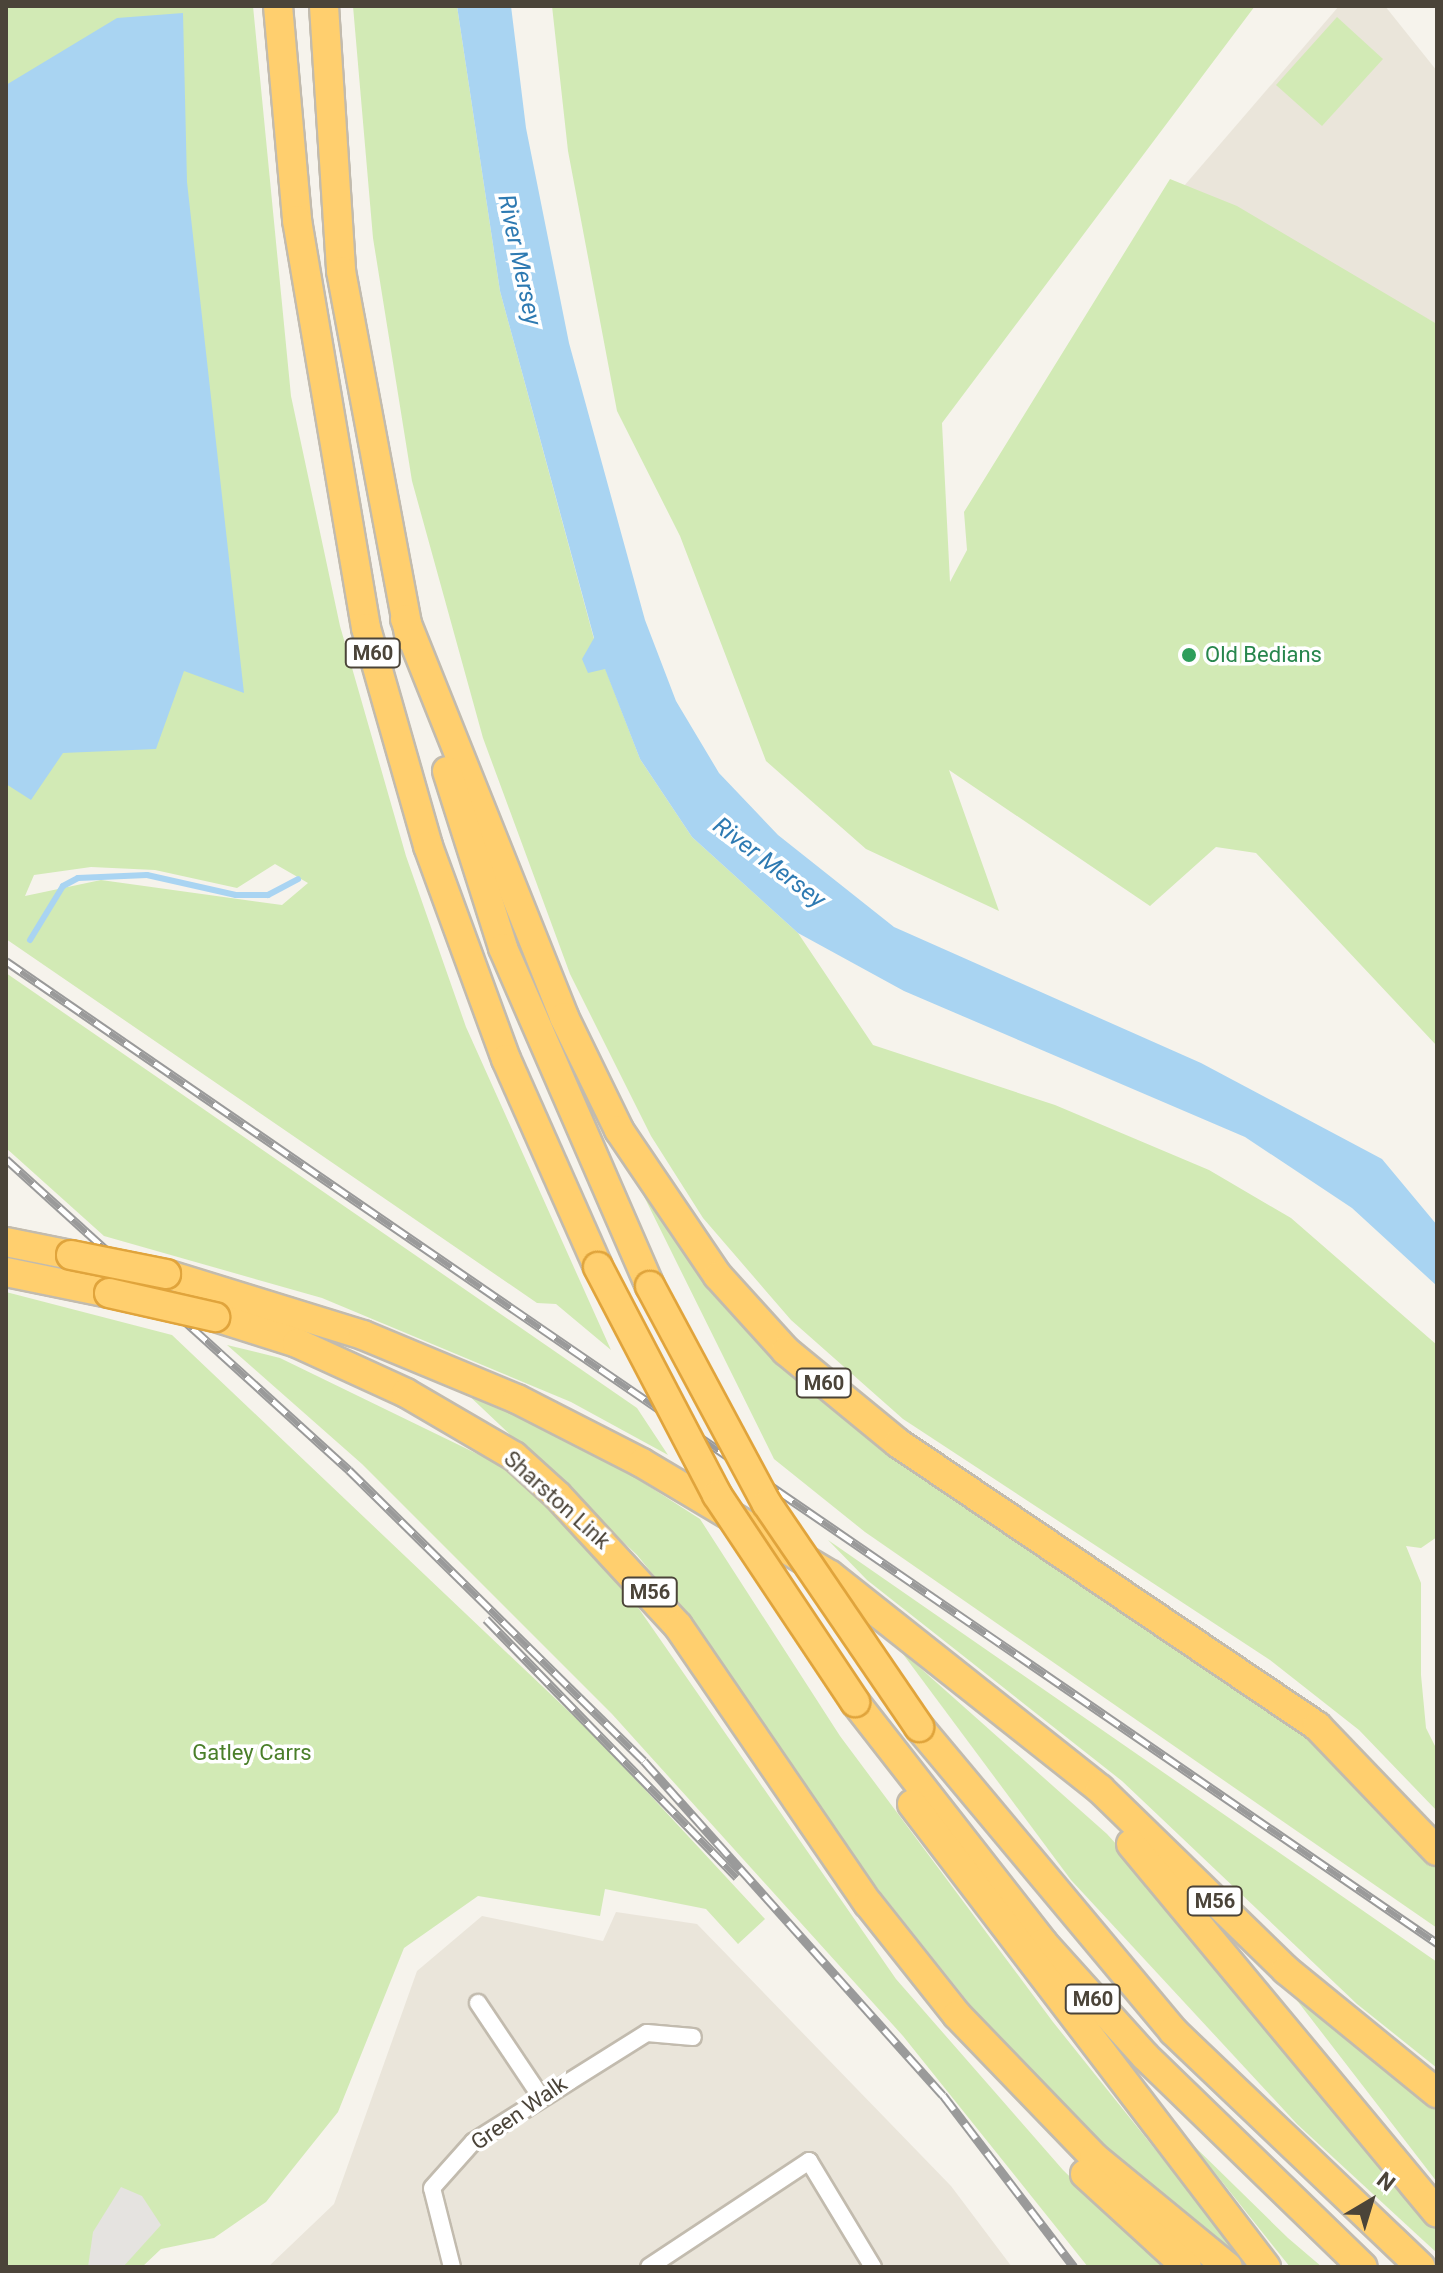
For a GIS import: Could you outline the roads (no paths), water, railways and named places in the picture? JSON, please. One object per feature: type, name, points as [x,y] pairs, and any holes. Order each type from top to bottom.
[{"type":"highway","name":"M60","points":[[278,6],[297,220],[366,628],[428,846],[506,1059],[598,1267],[717,1495],[855,1702],[1043,1943],[1145,2056],[1363,2267]]},
{"type":"highway","name":"M60","points":[[324,6],[341,271],[405,619],[503,948],[650,1286],[767,1504],[919,1727],[1173,2031],[1421,2267]]},
{"type":"highway","name":"M60","points":[[405,619],[576,1042],[641,1166],[718,1276],[786,1351],[898,1443],[1317,1726],[1437,1851]]},
{"type":"highway","name":"M56","points":[[6,1242],[166,1274],[376,1340],[603,1441],[830,1575],[994,1709],[1100,1789],[1286,1970],[1437,2093]]},
{"type":"highway","name":"Sharston Link","points":[[6,1272],[215,1317],[297,1343],[406,1393],[514,1456],[558,1496],[678,1626],[868,1903],[957,2015]]},
{"type":"highway","name":"M60","points":[[855,1702],[909,1801],[1266,2267]]},
{"type":"highway","points":[[994,1709],[1181,1898],[1437,2213]]},
{"type":"highway","name":"M56","points":[[957,2015],[1009,2095],[1187,2267]]},
{"type":"highway","name":"M56","points":[[957,2015],[1094,2157],[1228,2267]]},
{"type":"street","points":[[478,2003],[539,2094]]},
{"type":"street","name":"Green Walk","points":[[452,2267],[432,2188],[473,2142],[539,2094],[647,2033],[693,2037]]},
{"type":"street","points":[[655,2265],[809,2161],[873,2267]]},
{"type":"water","name":"River Mersey","points":[[457,6],[511,6],[526,128],[569,343],[645,620],[676,701],[719,773],[778,835],[894,927],[1201,1063],[1382,1159],[1437,1225],[1437,1286],[1352,1208],[1245,1137],[904,991],[798,933],[692,837],[640,759],[605,669],[588,673],[582,659],[594,638],[500,291]]},
{"type":"water","points":[[183,13],[187,182],[244,693],[184,671],[156,749],[63,753],[31,800],[6,784],[6,85],[117,18]]},
{"type":"waterway","points":[[30,940],[63,886],[78,878],[147,875],[236,895],[268,895],[298,879]]},
{"type":"railway","points":[[6,961],[1437,1943]]},
{"type":"railway","points":[[6,1159],[349,1470],[644,1761],[943,2095],[1074,2267]]},
{"type":"railway","points":[[486,1619],[737,1877]]},
{"type":"place","name":"Old Bedians","points":[[1189,655]]},
{"type":"park label","name":"Gatley Carrs","points":[[252,1753]]}]
